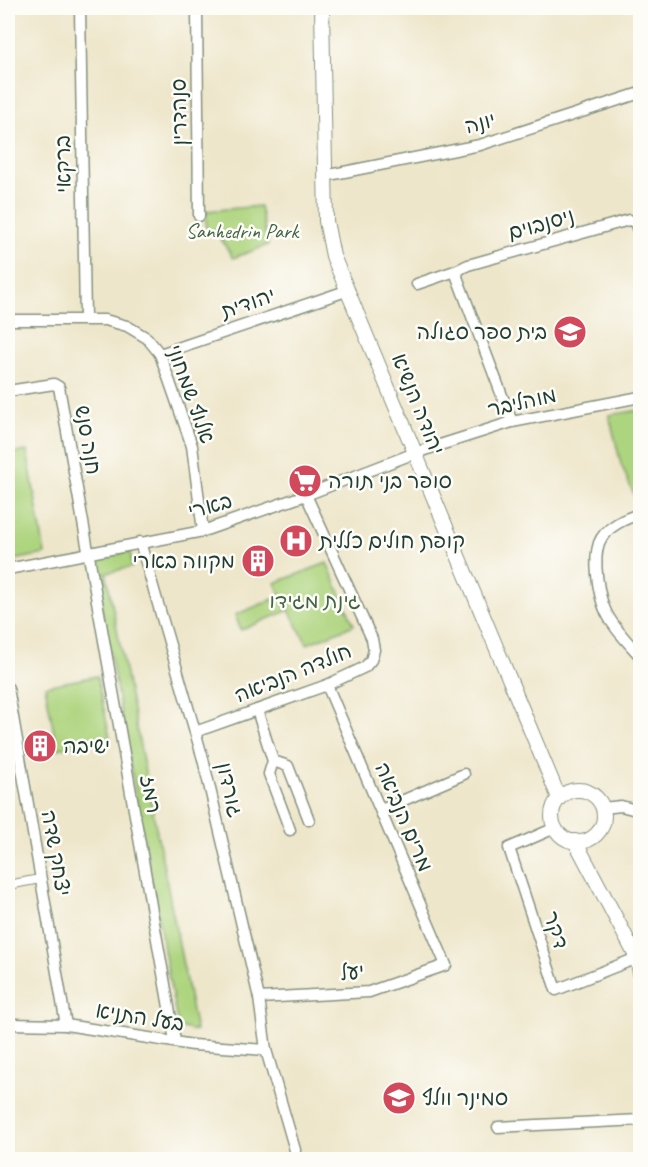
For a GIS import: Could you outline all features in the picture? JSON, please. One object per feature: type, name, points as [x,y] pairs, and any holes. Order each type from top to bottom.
[{"type":"street","name":"ברקאי","points":[[80,8],[85,319]]},
{"type":"street","name":"סנהדרין","points":[[197,8],[199,216]]},
{"type":"street","name":"יהודה הנשיא","points":[[322,8],[324,176],[326,221],[333,256],[559,798]]},
{"type":"street","name":"יונה","points":[[324,176],[480,146],[640,93]]},
{"type":"street","name":"ניסנבוים","points":[[417,284],[468,265],[629,220],[635,222],[640,236]]},
{"type":"street","points":[[458,270],[457,277],[512,422]]},
{"type":"street","name":"יהודית","points":[[160,354],[349,290]]},
{"type":"street","name":"אלוף שמחוני","points":[[8,320],[105,320],[127,326],[147,338],[160,354],[192,446],[204,531]]},
{"type":"street","name":"חנה סנש","points":[[8,392],[54,384],[59,387],[88,552]]},
{"type":"street","name":"מוהליבר","points":[[415,453],[512,422],[640,397]]},
{"type":"street","name":"בארי","points":[[8,569],[204,531],[415,453]]},
{"type":"street","name":"חולדה הנביאה","points":[[195,732],[327,685],[365,667],[371,660],[374,650],[372,639],[306,495]]},
{"type":"street","points":[[640,514],[618,523],[599,542],[597,568],[599,589],[606,611],[620,634],[640,656]]},
{"type":"street","name":"גורדון","points":[[140,542],[195,732],[259,998],[266,1050],[295,1150],[294,1160]]},
{"type":"street","name":"רמז","points":[[88,552],[175,1041]]},
{"type":"street","name":"מרים הנביאה","points":[[327,685],[446,964]]},
{"type":"street","name":"יצחק שדה","points":[[8,688],[11,731],[66,1025]]},
{"type":"street","points":[[257,710],[273,761],[269,774],[290,830]]},
{"type":"street","points":[[273,761],[288,766],[309,820]]},
{"type":"street","points":[[381,810],[464,774]]},
{"type":"street","points":[[575,789],[584,790],[599,800],[603,808],[603,825],[598,832],[584,841],[575,842],[560,835],[555,828],[552,812],[559,798],[567,792],[575,789]]},
{"type":"street","points":[[603,808],[621,806],[640,811]]},
{"type":"street","name":"דקר","points":[[555,828],[509,848],[556,990],[636,958]]},
{"type":"street","points":[[575,842],[636,958],[640,973]]},
{"type":"street","points":[[8,885],[40,879]]},
{"type":"street","name":"יעל","points":[[259,998],[369,992],[446,964]]},
{"type":"street","name":"בעל התניא","points":[[8,1024],[66,1025],[193,1045],[266,1050]]},
{"type":"street","points":[[498,1127],[640,1120]]},
{"type":"green space","name":"Sanhedrin Park","points":[[260,206],[268,245],[233,258],[216,231],[206,230],[206,211]]},
{"type":"green space","points":[[640,410],[639,507],[621,464],[609,415]]},
{"type":"green space","points":[[27,451],[45,554],[8,561],[8,454]]},
{"type":"green space","points":[[130,551],[132,567],[106,573],[196,1031],[178,1027],[93,560]]},
{"type":"green space","name":"גינת מגידו","points":[[327,563],[354,625],[307,644],[289,610],[241,630],[235,615],[281,596],[275,583]]},
{"type":"green space","points":[[97,676],[110,738],[57,749],[45,686]]},
{"type":"place","name":"בית ספר סגולה","points":[[570,332]]},
{"type":"place","name":"סופר בני תורה","points":[[305,481]]},
{"type":"place","name":"קופת חולים כללית","points":[[296,541]]},
{"type":"place","name":"מקווה בארי","points":[[258,561]]},
{"type":"place","name":"ישיבה","points":[[40,746]]},
{"type":"place","name":"סמינר וולף","points":[[399,1098]]}]
